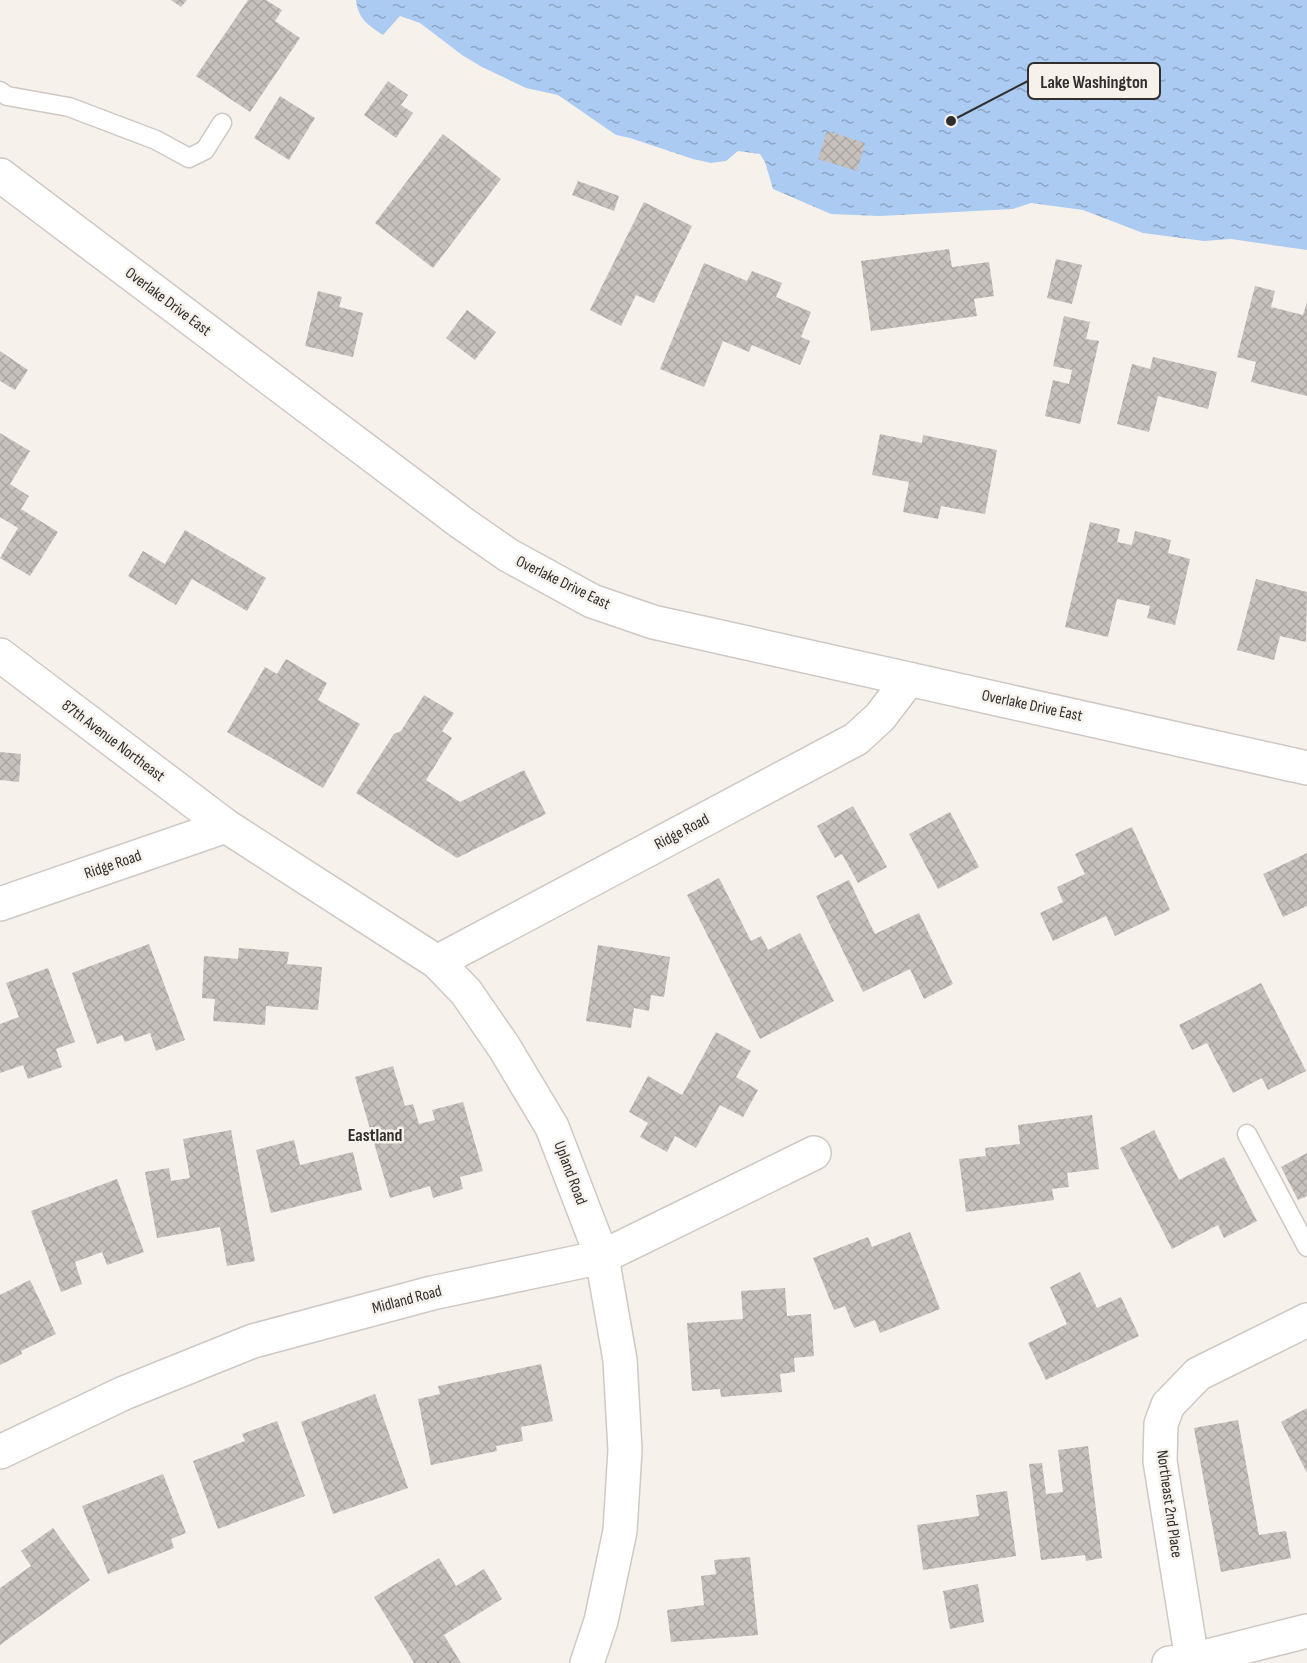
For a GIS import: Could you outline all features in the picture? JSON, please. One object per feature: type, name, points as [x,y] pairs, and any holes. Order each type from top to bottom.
[{"type":"street","name":"Overlake Drive East","points":[[0,175],[430,499],[508,555],[592,601],[653,622],[1307,768]]},
{"type":"street","name":"87th Avenue Northeast","points":[[0,655],[226,826]]},
{"type":"street","name":"Ridge Road","points":[[437,963],[856,739],[880,717],[909,679]]},
{"type":"street","name":"Ridge Road","points":[[0,904],[226,826]]},
{"type":"street","name":"Upland Road","points":[[226,826],[437,963],[466,992],[504,1047],[552,1128],[602,1257],[620,1360],[625,1450],[620,1531],[601,1621],[587,1663]]},
{"type":"street","name":"Midland Road","points":[[0,1452],[124,1394],[253,1341],[432,1293],[602,1257],[814,1153]]},
{"type":"street","name":"Northeast 2nd Place","points":[[1181,1661],[1160,1461],[1161,1424],[1168,1405],[1198,1374],[1307,1320]]},
{"type":"street","points":[[1181,1661],[1307,1631]]},
{"type":"lane","points":[[0,91],[7,96],[69,107],[156,140],[189,158],[205,150],[222,123]]},
{"type":"lane","points":[[1247,1134],[1307,1247]]},
{"type":"water","points":[[356,0],[1307,0],[1307,250],[1231,239],[1204,241],[1143,233],[1083,210],[1031,203],[1013,209],[880,216],[831,214],[773,189],[765,162],[760,154],[738,151],[726,161],[711,163],[616,135],[558,95],[526,88],[482,67],[420,23],[400,16],[383,35],[361,17]]},
{"type":"building","points":[[171,0],[187,0],[181,7]]},
{"type":"building","points":[[248,0],[266,0],[282,10],[275,21],[300,38],[250,112],[196,76]]},
{"type":"building","points":[[388,81],[408,95],[401,105],[413,113],[396,138],[364,115]]},
{"type":"building","points":[[280,96],[315,118],[289,160],[254,138]]},
{"type":"building","points":[[827,131],[865,143],[857,171],[818,159]]},
{"type":"building","points":[[443,134],[501,179],[433,268],[375,223]]},
{"type":"building","points":[[578,181],[619,196],[614,211],[572,195]]},
{"type":"building","points":[[644,202],[692,226],[654,303],[636,295],[621,326],[590,310]]},
{"type":"building","points":[[949,249],[952,267],[989,262],[994,296],[974,299],[977,316],[871,331],[861,261]]},
{"type":"building","points":[[1056,259],[1082,265],[1072,304],[1047,298]]},
{"type":"building","points":[[704,263],[747,281],[752,271],[782,283],[776,297],[811,312],[801,337],[810,341],[800,365],[752,345],[749,352],[723,341],[704,387],[660,369]]},
{"type":"building","points":[[1255,286],[1275,291],[1271,307],[1303,315],[1307,302],[1307,396],[1251,382],[1256,362],[1237,357]]},
{"type":"building","points":[[318,291],[342,297],[339,307],[363,313],[353,357],[305,346]]},
{"type":"building","points":[[467,310],[496,332],[475,360],[446,338]]},
{"type":"building","points":[[1064,316],[1090,322],[1086,339],[1099,341],[1080,424],[1045,416],[1053,380],[1069,384],[1072,370],[1053,366]]},
{"type":"building","points":[[0,351],[28,370],[15,390],[0,381]]},
{"type":"building","points":[[1153,357],[1217,372],[1208,409],[1158,396],[1149,432],[1117,424],[1132,364],[1150,369]]},
{"type":"building","points":[[0,433],[30,451],[10,484],[29,496],[21,509],[58,532],[30,576],[0,558],[18,528],[0,517]]},
{"type":"building","points":[[880,434],[922,443],[923,435],[997,450],[985,514],[941,506],[938,519],[903,512],[909,482],[872,475]]},
{"type":"building","points":[[1090,522],[1120,529],[1117,542],[1132,545],[1135,531],[1171,540],[1168,553],[1190,559],[1175,625],[1147,618],[1150,606],[1117,599],[1108,637],[1065,627]]},
{"type":"building","points":[[185,530],[266,578],[247,611],[192,579],[176,605],[128,576],[143,551],[165,564]]},
{"type":"building","points":[[1256,579],[1307,592],[1306,642],[1280,636],[1274,660],[1237,650]]},
{"type":"building","points":[[286,659],[327,683],[318,700],[360,724],[323,788],[227,732],[265,667],[277,674]]},
{"type":"building","points":[[424,695],[454,713],[442,731],[452,738],[426,780],[460,802],[524,770],[546,814],[457,858],[356,793],[394,734],[401,731]]},
{"type":"building","points":[[0,752],[21,754],[19,782],[0,780]]},
{"type":"building","points":[[853,806],[887,867],[858,883],[842,854],[835,858],[817,826]]},
{"type":"building","points":[[950,812],[979,867],[938,889],[909,834]]},
{"type":"building","points":[[1132,827],[1170,910],[1115,936],[1106,916],[1053,941],[1040,913],[1063,902],[1057,887],[1085,874],[1075,854]]},
{"type":"building","points":[[1307,853],[1307,906],[1283,917],[1263,874]]},
{"type":"building","points":[[719,878],[751,941],[761,936],[768,950],[800,933],[834,1001],[760,1039],[687,895]]},
{"type":"building","points":[[849,880],[875,934],[919,913],[953,984],[924,999],[910,969],[863,992],[816,896]]},
{"type":"building","points":[[149,944],[185,1040],[156,1051],[150,1033],[125,1042],[122,1035],[97,1044],[72,973]]},
{"type":"building","points":[[598,945],[670,957],[664,997],[651,995],[649,1011],[634,1008],[631,1028],[586,1021]]},
{"type":"building","points":[[239,948],[289,952],[287,964],[322,967],[318,1010],[266,1006],[265,1025],[213,1021],[215,999],[202,998],[204,956],[238,959]]},
{"type":"building","points":[[48,968],[75,1042],[56,1049],[62,1067],[28,1079],[23,1065],[0,1073],[0,1024],[19,1017],[6,983]]},
{"type":"building","points":[[1261,983],[1306,1071],[1268,1090],[1262,1078],[1233,1093],[1207,1043],[1192,1050],[1179,1025]]},
{"type":"building","points":[[716,1032],[751,1051],[736,1077],[758,1090],[743,1117],[720,1105],[696,1148],[675,1136],[667,1152],[640,1137],[648,1123],[629,1112],[648,1076],[682,1095]]},
{"type":"building","points":[[393,1066],[405,1106],[413,1104],[419,1124],[435,1120],[432,1110],[463,1102],[483,1171],[460,1177],[463,1189],[433,1198],[430,1186],[390,1198],[355,1077]]},
{"type":"building","points":[[1092,1115],[1099,1169],[1067,1173],[1069,1187],[1052,1189],[1054,1200],[966,1212],[959,1159],[986,1156],[985,1148],[1020,1144],[1018,1125]]},
{"type":"building","points":[[231,1130],[255,1261],[227,1266],[220,1227],[157,1238],[145,1172],[169,1168],[171,1181],[190,1178],[183,1139]]},
{"type":"building","points":[[1154,1130],[1179,1180],[1224,1157],[1257,1221],[1224,1238],[1218,1225],[1172,1249],[1120,1148]]},
{"type":"building","points":[[294,1140],[300,1165],[353,1152],[362,1190],[271,1213],[256,1150]]},
{"type":"building","points":[[1307,1153],[1307,1196],[1298,1200],[1281,1167]]},
{"type":"building","points":[[117,1179],[144,1252],[107,1265],[102,1252],[75,1262],[82,1284],[61,1292],[31,1211]]},
{"type":"building","points":[[910,1232],[940,1309],[880,1333],[875,1320],[854,1328],[845,1306],[834,1310],[813,1258],[868,1237],[872,1247]]},
{"type":"building","points":[[1080,1272],[1097,1308],[1121,1297],[1139,1336],[1046,1380],[1028,1343],[1067,1324],[1050,1287]]},
{"type":"building","points":[[30,1280],[56,1334],[21,1351],[22,1354],[0,1365],[0,1295]]},
{"type":"building","points":[[785,1288],[787,1316],[811,1314],[814,1356],[794,1358],[795,1372],[780,1374],[782,1392],[721,1397],[720,1389],[692,1391],[687,1323],[743,1319],[741,1291]]},
{"type":"building","points":[[541,1364],[553,1421],[521,1427],[523,1441],[496,1446],[497,1451],[431,1465],[418,1399],[440,1394],[438,1386]]},
{"type":"building","points":[[375,1394],[408,1488],[333,1514],[301,1422]]},
{"type":"building","points":[[1307,1408],[1307,1473],[1281,1422]]},
{"type":"building","points":[[1238,1420],[1259,1535],[1286,1531],[1291,1558],[1221,1572],[1194,1428]]},
{"type":"building","points":[[277,1421],[305,1496],[218,1529],[193,1461],[245,1441],[242,1434]]},
{"type":"building","points":[[1088,1446],[1102,1558],[1086,1561],[1085,1555],[1041,1560],[1029,1464],[1042,1463],[1046,1494],[1063,1492],[1058,1450]]},
{"type":"building","points":[[163,1474],[186,1533],[171,1539],[174,1548],[108,1574],[82,1506]]},
{"type":"building","points":[[1007,1491],[1016,1556],[923,1570],[917,1525],[979,1516],[976,1495]]},
{"type":"building","points":[[53,1528],[90,1580],[0,1645],[0,1588],[31,1566],[21,1551]]},
{"type":"building","points":[[750,1557],[758,1635],[671,1642],[667,1610],[704,1605],[701,1576],[716,1574],[714,1560]]},
{"type":"building","points":[[439,1558],[456,1586],[484,1569],[502,1599],[444,1635],[461,1663],[414,1663],[374,1597]]},
{"type":"building","points":[[978,1584],[984,1622],[950,1629],[943,1591]]},
{"type":"place","name":"Lake Washington","points":[[951,121]]},
{"type":"district","name":"Eastland","points":[[375,1135]]}]
